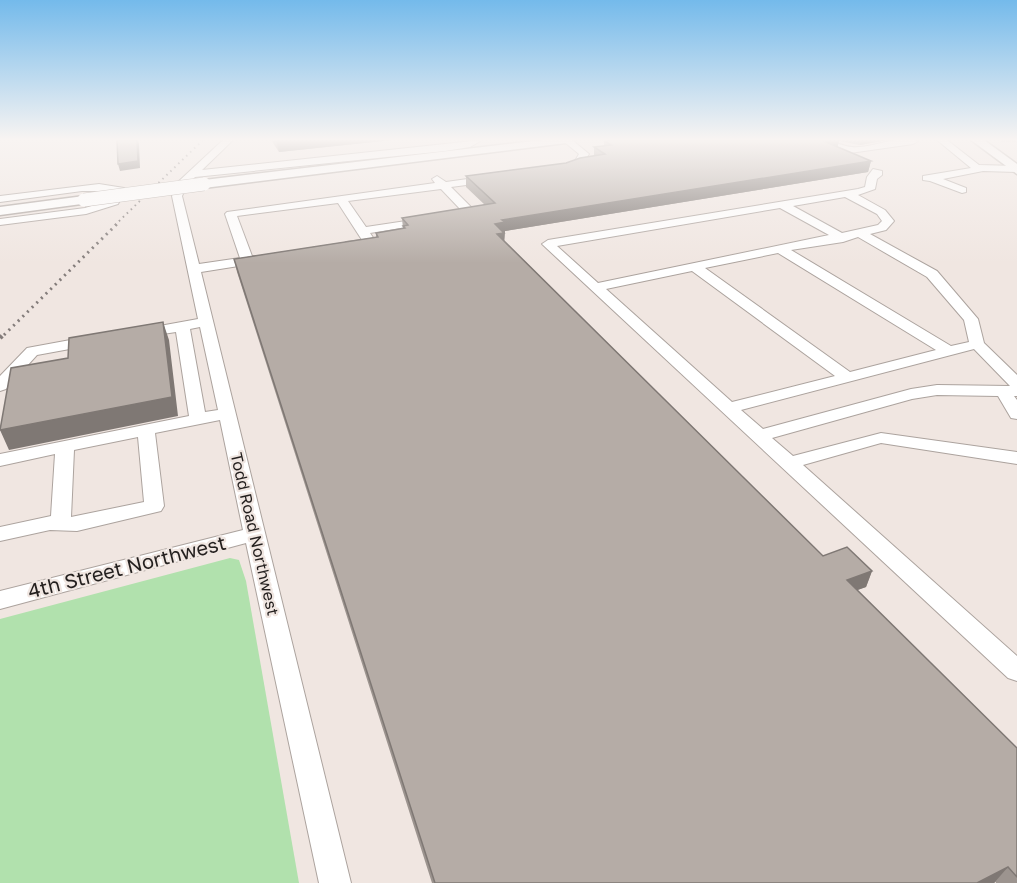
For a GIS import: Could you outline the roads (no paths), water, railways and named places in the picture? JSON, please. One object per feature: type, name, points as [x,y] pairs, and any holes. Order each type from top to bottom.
[{"type":"main road","points":[[0,211],[227,181]]},
{"type":"street","name":"Todd Road Northwest","points":[[186,181],[177,196],[335,883]]},
{"type":"street","points":[[247,261],[231,214],[341,199],[438,181]]},
{"type":"street","points":[[362,231],[469,214],[439,181]]},
{"type":"street","points":[[871,181],[870,189],[847,194],[548,244],[1017,671]]},
{"type":"street","points":[[938,181],[962,190]]},
{"type":"street","points":[[0,199],[98,187],[115,187],[120,190],[114,202],[96,209],[0,222]]},
{"type":"street","points":[[596,287],[862,234],[882,228],[888,221],[881,212],[847,194]]},
{"type":"street","points":[[336,247],[370,242],[341,199]]},
{"type":"street","points":[[782,205],[843,238]]},
{"type":"street","points":[[862,234],[932,274],[971,319],[977,344],[1012,388],[1017,414]]},
{"type":"street","points":[[782,250],[949,351]]},
{"type":"street","points":[[194,269],[269,258]]},
{"type":"street","points":[[696,268],[847,377]]},
{"type":"street","points":[[127,335],[206,322]]},
{"type":"street","points":[[182,326],[198,419]]},
{"type":"street","points":[[0,386],[33,351],[103,339]]},
{"type":"street","points":[[728,408],[977,344]]},
{"type":"street","points":[[759,436],[911,394],[937,390],[1012,388]]},
{"type":"street","points":[[0,460],[227,412]]},
{"type":"street","points":[[0,534],[50,523],[77,524],[154,506],[146,430]]},
{"type":"street","points":[[788,463],[881,438],[1017,458]]},
{"type":"street","points":[[61,524],[65,447]]},
{"type":"street","name":"4th Street Northwest","points":[[0,600],[255,534]]},
{"type":"railway","points":[[115,225],[160,181]]},
{"type":"railway","points":[[4,335],[117,224]]},
{"type":"railway","points":[[0,338],[5,333]]}]
